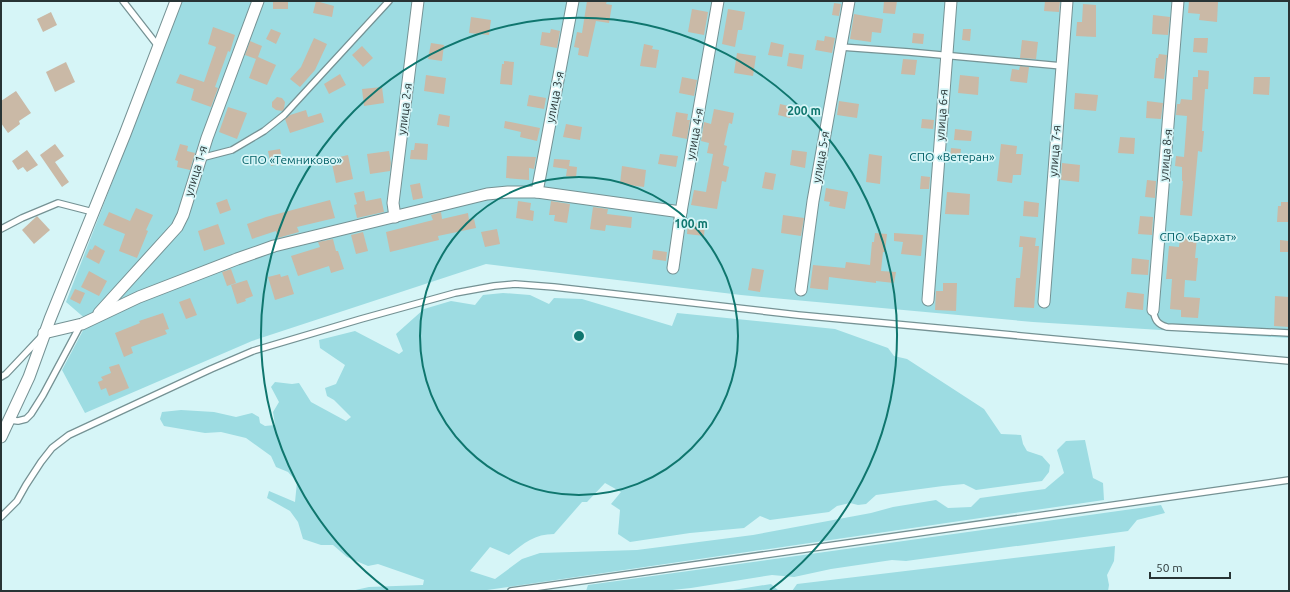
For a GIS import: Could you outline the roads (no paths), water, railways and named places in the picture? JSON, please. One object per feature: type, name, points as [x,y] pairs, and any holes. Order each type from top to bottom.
[{"type":"street","points":[[1,437],[29,377],[44,333],[176,1]]},
{"type":"street","name":"улица 1-я","points":[[95,318],[177,227],[183,215],[207,138],[258,1]]},
{"type":"street","name":"улица 2-я","points":[[394,217],[393,203],[418,1]]},
{"type":"street","name":"улица 3-я","points":[[537,192],[573,1]]},
{"type":"street","name":"улица 4-я","points":[[673,268],[681,212],[718,1]]},
{"type":"street","name":"улица 5-я","points":[[801,290],[813,201],[849,1]]},
{"type":"street","name":"улица 6-я","points":[[928,300],[951,1]]},
{"type":"street","name":"улица 7-я","points":[[1044,302],[1067,1]]},
{"type":"street","name":"улица 8-я","points":[[1154,310],[1178,1]]},
{"type":"street","points":[[44,333],[82,324],[139,296],[274,246],[487,194],[537,192],[681,212]]},
{"type":"lane","points":[[123,1],[158,46]]},
{"type":"lane","points":[[200,158],[232,150],[264,131],[284,115],[389,1]]},
{"type":"lane","points":[[841,47],[1062,66]]},
{"type":"lane","points":[[1,229],[22,218],[58,203],[93,212]]},
{"type":"lane","points":[[1,517],[17,501],[41,462],[52,448],[70,435],[127,408],[253,351],[448,295],[494,286],[515,284],[554,287],[806,316],[1289,362]]},
{"type":"lane","points":[[1154,310],[1155,318],[1159,324],[1167,327],[1289,333]]},
{"type":"lane","points":[[9,420],[18,421],[26,419],[31,414],[82,324]]},
{"type":"lane","points":[[1,377],[6,374],[44,333]]},
{"type":"lane","points":[[511,591],[1289,480]]},
{"type":"park label","name":"СПО «Ветеран»","points":[[952,157]]},
{"type":"park label","name":"СПО «Темниково»","points":[[292,160]]},
{"type":"park label","name":"СПО «Бархат»","points":[[1198,237]]}]
